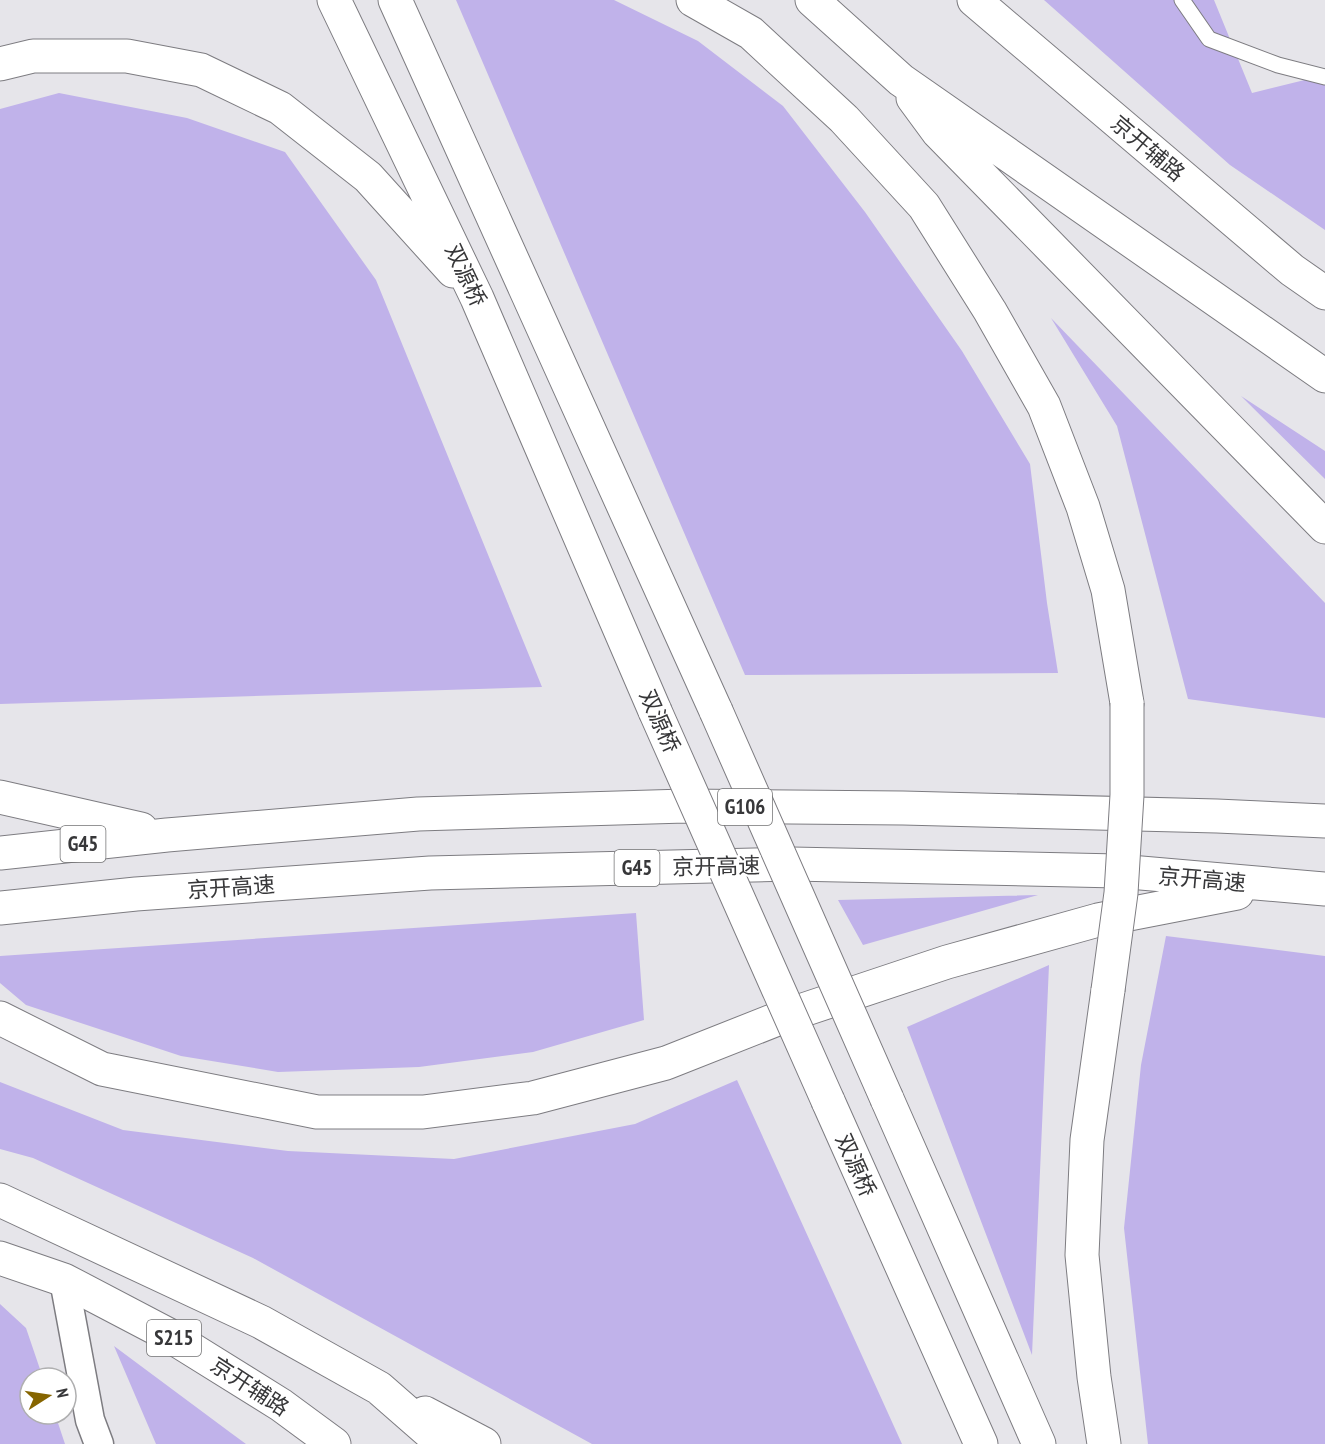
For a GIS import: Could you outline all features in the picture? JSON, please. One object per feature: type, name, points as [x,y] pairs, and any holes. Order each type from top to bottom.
[{"type":"main road","name":"双源桥","points":[[334,0],[477,298],[655,711],[981,1444]]},
{"type":"main road","points":[[395,0],[716,711],[1039,1444]]},
{"type":"main road","points":[[693,0],[751,33],[844,119],[924,206],[990,311],[1044,406],[1083,507],[1108,590],[1127,703],[1127,795],[1121,893],[1086,1140],[1082,1254],[1094,1377],[1104,1444]]},
{"type":"main road","points":[[813,0],[900,80],[1325,376]]},
{"type":"main road","name":"京开辅路","points":[[974,0],[1292,270],[1325,293]]},
{"type":"main road","points":[[0,64],[33,56],[127,56],[201,70],[280,108],[368,177],[477,298]]},
{"type":"main road","points":[[900,80],[938,132],[1325,527]]},
{"type":"main road","points":[[0,797],[166,835]]},
{"type":"main road","name":"G106","points":[[166,835],[418,814],[685,806],[903,808],[1325,821]]},
{"type":"main road","name":"G45","points":[[0,853],[166,835]]},
{"type":"main road","name":"京开高速","points":[[0,908],[136,894],[430,873],[792,864],[1118,871],[1325,889]]},
{"type":"main road","points":[[0,1018],[102,1069],[318,1112],[423,1112],[533,1098],[666,1063],[785,1016],[947,962],[1098,920],[1275,886]]},
{"type":"main road","points":[[0,1200],[261,1322],[484,1444]]},
{"type":"main road","name":"京开辅路","points":[[0,1258],[64,1280],[166,1334],[281,1405],[334,1444]]},
{"type":"main road","points":[[379,1388],[443,1444]]},
{"type":"street","points":[[64,1280],[90,1420],[99,1444]]},
{"type":"lane","points":[[1182,0],[1209,39],[1278,65],[1325,77]]},
{"type":"shaded area","points":[[456,0],[614,0],[698,41],[783,106],[865,212],[962,351],[1030,464],[1058,673],[745,675]]},
{"type":"shaded area","points":[[1044,0],[1214,0],[1252,93],[1325,75],[1325,230],[1230,165]]},
{"type":"shaded area","points":[[59,93],[187,118],[285,152],[376,280],[542,687],[0,704],[0,109]]},
{"type":"shaded area","points":[[1051,318],[1325,603],[1325,718],[1188,699],[1117,426]]},
{"type":"shaded area","points":[[1241,396],[1325,451],[1325,479]]},
{"type":"shaded area","points":[[1038,895],[863,945],[838,900]]},
{"type":"shaded area","points":[[636,913],[644,1020],[533,1052],[419,1067],[278,1072],[181,1056],[26,1005],[0,983],[0,956]]},
{"type":"shaded area","points":[[1166,936],[1325,956],[1325,1444],[1148,1444],[1124,1228],[1141,1065]]},
{"type":"shaded area","points":[[1049,965],[1032,1355],[907,1027]]},
{"type":"shaded area","points":[[737,1080],[902,1444],[592,1444],[253,1258],[33,1158],[0,1149],[0,1082],[123,1130],[288,1151],[454,1159],[635,1124]]},
{"type":"shaded area","points":[[0,1304],[26,1328],[39,1366],[18,1366],[18,1426],[59,1426],[65,1444],[0,1444]]},
{"type":"shaded area","points":[[114,1346],[231,1433],[246,1444],[156,1444]]}]
